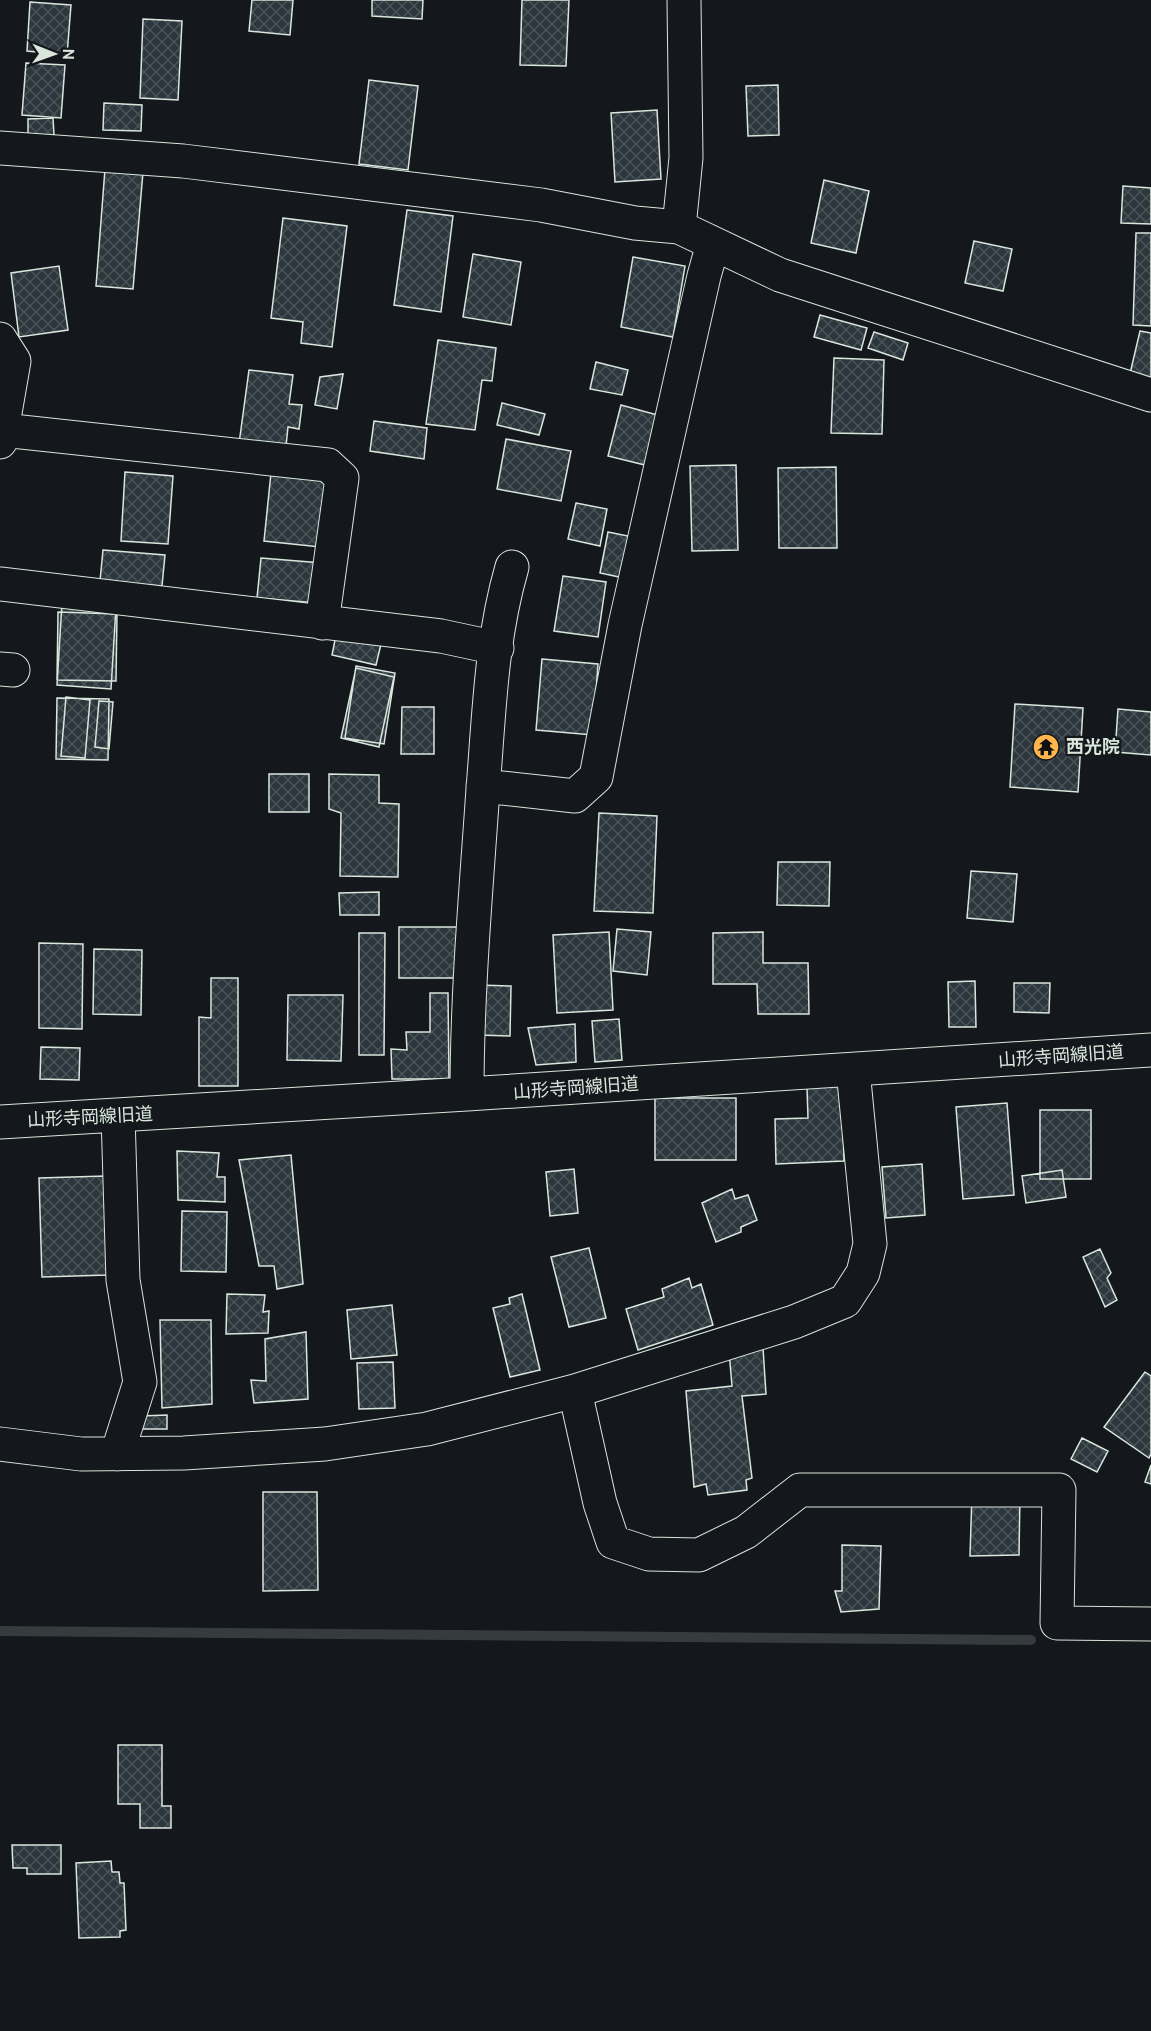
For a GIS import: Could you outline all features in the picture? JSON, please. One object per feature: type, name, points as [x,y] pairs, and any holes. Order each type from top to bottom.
[{"type":"street","points":[[679,226],[686,158],[684,0]]},
{"type":"street","points":[[0,148],[183,161],[541,205],[635,223],[679,226],[780,275],[1151,394]]},
{"type":"street","points":[[483,786],[574,796],[596,777],[625,625],[701,287],[713,244]]},
{"type":"street","points":[[0,339],[14,361],[1,436],[328,465],[342,478],[322,623]]},
{"type":"street","points":[[466,1095],[467,1007],[486,729],[502,603],[512,567]]},
{"type":"street","points":[[0,584],[441,636],[497,648]]},
{"type":"street","name":"山形寺岡線旧道","points":[[0,1122],[466,1095],[1151,1050]]},
{"type":"street","points":[[0,1444],[81,1454],[184,1453],[325,1444],[427,1429],[574,1391],[794,1322],[845,1300],[862,1273],[870,1244],[854,1070]]},
{"type":"street","points":[[117,1454],[140,1382],[123,1280],[118,1115]]},
{"type":"street","points":[[574,1391],[600,1503],[614,1542],[649,1554],[699,1554],[746,1532],[800,1490],[1059,1490],[1056,1623],[1151,1624]]},
{"type":"building","points":[[252,0],[293,0],[290,35],[249,31]]},
{"type":"building","points":[[372,0],[423,0],[422,19],[372,16]]},
{"type":"building","points":[[522,0],[569,0],[566,66],[520,65]]},
{"type":"building","points":[[30,2],[71,5],[67,55],[27,51]]},
{"type":"building","points":[[143,19],[182,21],[178,100],[140,98]]},
{"type":"building","points":[[26,63],[65,65],[61,118],[22,115]]},
{"type":"building","points":[[369,80],[418,86],[408,170],[359,164]]},
{"type":"building","points":[[778,85],[779,135],[748,136],[746,86]]},
{"type":"building","points":[[104,103],[142,105],[141,131],[103,130]]},
{"type":"building","points":[[657,110],[661,179],[615,182],[611,113]]},
{"type":"building","points":[[53,118],[54,135],[28,136],[28,119]]},
{"type":"building","points":[[105,169],[143,172],[133,289],[96,286]]},
{"type":"building","points":[[824,180],[869,191],[856,253],[811,243]]},
{"type":"building","points":[[1123,186],[1151,188],[1151,224],[1121,223]]},
{"type":"building","points":[[407,210],[453,216],[441,312],[394,305]]},
{"type":"building","points":[[283,218],[347,226],[332,347],[301,343],[303,322],[271,318]]},
{"type":"building","points":[[1136,233],[1151,233],[1151,326],[1133,325]]},
{"type":"building","points":[[974,241],[1012,249],[1003,291],[965,283]]},
{"type":"building","points":[[473,254],[521,262],[511,325],[463,317]]},
{"type":"building","points":[[633,257],[685,266],[673,337],[621,327]]},
{"type":"building","points":[[59,266],[68,330],[19,337],[11,273]]},
{"type":"building","points":[[820,315],[867,328],[861,350],[814,337]]},
{"type":"building","points":[[1140,331],[1151,333],[1151,383],[1129,378]]},
{"type":"building","points":[[874,332],[908,343],[903,360],[868,348]]},
{"type":"building","points":[[438,340],[496,348],[492,381],[482,380],[475,430],[426,424]]},
{"type":"building","points":[[834,358],[884,360],[882,434],[831,433]]},
{"type":"building","points":[[596,362],[628,370],[622,395],[590,389]]},
{"type":"building","points":[[249,370],[293,375],[289,404],[302,405],[299,429],[288,427],[285,456],[238,451]]},
{"type":"building","points":[[343,374],[337,409],[315,405],[320,377]]},
{"type":"building","points":[[502,403],[545,414],[539,435],[497,425]]},
{"type":"building","points":[[621,405],[661,416],[649,466],[608,456]]},
{"type":"building","points":[[374,421],[427,428],[424,459],[370,451]]},
{"type":"building","points":[[506,439],[571,451],[561,501],[497,489]]},
{"type":"building","points":[[736,465],[738,550],[692,551],[690,466]]},
{"type":"building","points":[[836,467],[837,548],[779,548],[778,468]]},
{"type":"building","points":[[125,472],[173,476],[168,544],[121,541]]},
{"type":"building","points":[[271,473],[326,479],[320,547],[264,541]]},
{"type":"building","points":[[576,503],[607,509],[600,546],[568,539]]},
{"type":"building","points":[[608,532],[633,537],[624,578],[600,573]]},
{"type":"building","points":[[103,550],[165,555],[162,586],[100,581]]},
{"type":"building","points":[[261,558],[322,563],[318,603],[257,598]]},
{"type":"building","points":[[563,576],[606,582],[598,637],[554,631]]},
{"type":"building","points":[[62,603],[116,607],[111,689],[57,685]]},
{"type":"building","points":[[58,612],[117,614],[116,681],[57,680]]},
{"type":"building","points":[[337,630],[382,640],[376,665],[332,655]]},
{"type":"building","points":[[542,659],[598,664],[593,735],[536,730]]},
{"type":"building","points":[[356,666],[395,673],[384,744],[345,738]]},
{"type":"building","points":[[356,668],[394,677],[379,747],[341,738]]},
{"type":"building","points":[[66,697],[90,700],[85,758],[61,756]]},
{"type":"building","points":[[57,698],[109,699],[108,760],[56,759]]},
{"type":"building","points":[[99,701],[113,702],[109,749],[95,747]]},
{"type":"building","name":"西光院","points":[[1015,704],[1083,708],[1078,792],[1010,787]]},
{"type":"building","points":[[402,707],[434,707],[434,754],[401,754]]},
{"type":"building","points":[[1118,709],[1151,712],[1151,755],[1115,752]]},
{"type":"building","points":[[269,774],[309,774],[309,812],[269,812]]},
{"type":"building","points":[[329,774],[379,775],[379,803],[399,804],[398,877],[340,876],[341,813],[329,809]]},
{"type":"building","points":[[599,813],[657,816],[653,913],[594,911]]},
{"type":"building","points":[[778,862],[830,862],[829,906],[777,905]]},
{"type":"building","points":[[971,871],[1017,874],[1013,922],[967,918]]},
{"type":"building","points":[[379,892],[379,915],[340,915],[339,893]]},
{"type":"building","points":[[399,927],[457,927],[457,978],[399,978]]},
{"type":"building","points":[[617,929],[651,932],[647,975],[613,971]]},
{"type":"building","points":[[609,932],[613,1010],[557,1013],[553,935]]},
{"type":"building","points":[[763,932],[763,963],[808,963],[809,1014],[758,1014],[757,984],[713,984],[713,933]]},
{"type":"building","points":[[359,933],[385,933],[384,1055],[359,1055]]},
{"type":"building","points":[[39,943],[83,944],[82,1029],[39,1028]]},
{"type":"building","points":[[94,949],[142,950],[141,1015],[93,1014]]},
{"type":"building","points":[[211,978],[238,978],[238,1086],[199,1086],[199,1017],[211,1018]]},
{"type":"building","points":[[975,981],[976,1027],[949,1027],[948,982]]},
{"type":"building","points":[[1014,983],[1050,983],[1049,1013],[1014,1012]]},
{"type":"building","points":[[478,985],[511,986],[510,1036],[477,1035]]},
{"type":"building","points":[[430,993],[448,993],[449,1079],[392,1079],[391,1049],[407,1050],[406,1032],[430,1032]]},
{"type":"building","points":[[288,995],[343,995],[341,1061],[287,1060]]},
{"type":"building","points":[[619,1019],[622,1060],[595,1062],[592,1021]]},
{"type":"building","points":[[575,1024],[576,1062],[536,1065],[528,1028]]},
{"type":"building","points":[[41,1047],[80,1048],[79,1080],[40,1079]]},
{"type":"building","points":[[842,1086],[844,1161],[776,1164],[775,1119],[808,1118],[807,1088]]},
{"type":"building","points":[[655,1098],[736,1098],[736,1160],[655,1160]]},
{"type":"building","points":[[1007,1103],[1014,1195],[963,1199],[956,1107]]},
{"type":"building","points":[[1040,1110],[1091,1110],[1091,1179],[1040,1179]]},
{"type":"building","points":[[177,1151],[219,1153],[217,1177],[225,1177],[225,1202],[178,1200]]},
{"type":"building","points":[[291,1155],[303,1284],[277,1289],[274,1266],[259,1266],[239,1160]]},
{"type":"building","points":[[922,1164],[925,1215],[886,1218],[882,1167]]},
{"type":"building","points":[[574,1169],[578,1213],[550,1216],[546,1172]]},
{"type":"building","points":[[1062,1170],[1066,1197],[1026,1203],[1022,1176]]},
{"type":"building","points":[[105,1176],[107,1275],[42,1277],[39,1178]]},
{"type":"building","points":[[732,1189],[735,1199],[748,1195],[757,1220],[741,1227],[741,1232],[716,1242],[702,1203]]},
{"type":"building","points":[[182,1211],[227,1212],[226,1272],[181,1271]]},
{"type":"building","points":[[589,1248],[606,1318],[569,1327],[551,1257]]},
{"type":"building","points":[[1100,1249],[1111,1273],[1107,1278],[1117,1300],[1105,1307],[1083,1257]]},
{"type":"building","points":[[689,1278],[692,1288],[701,1284],[713,1325],[638,1350],[626,1309],[664,1297],[662,1289]]},
{"type":"building","points":[[227,1294],[265,1295],[263,1312],[269,1311],[268,1333],[226,1334]]},
{"type":"building","points":[[522,1294],[540,1370],[510,1377],[493,1308],[510,1304],[509,1298]]},
{"type":"building","points":[[392,1305],[397,1355],[351,1359],[347,1310]]},
{"type":"building","points":[[160,1320],[211,1320],[212,1404],[162,1408]]},
{"type":"building","points":[[306,1332],[308,1399],[254,1403],[251,1380],[266,1381],[265,1339]]},
{"type":"building","points":[[763,1348],[766,1394],[742,1396],[752,1478],[746,1480],[747,1490],[708,1495],[706,1484],[694,1487],[686,1391],[732,1386],[729,1351]]},
{"type":"building","points":[[393,1362],[395,1408],[359,1409],[357,1363]]},
{"type":"building","points":[[1145,1372],[1151,1376],[1151,1454],[1149,1458],[1104,1427]]},
{"type":"building","points":[[167,1415],[167,1429],[140,1429],[140,1416]]},
{"type":"building","points":[[1082,1438],[1108,1451],[1097,1472],[1071,1459]]},
{"type":"building","points":[[1151,1465],[1151,1484],[1145,1482]]},
{"type":"building","points":[[263,1492],[317,1492],[318,1590],[263,1591]]},
{"type":"building","points":[[972,1493],[1020,1493],[1019,1555],[970,1556]]},
{"type":"building","points":[[842,1545],[881,1546],[879,1609],[841,1612],[835,1591],[842,1591]]},
{"type":"building","points":[[118,1745],[162,1745],[162,1806],[171,1806],[171,1828],[140,1828],[140,1804],[118,1804]]},
{"type":"building","points":[[12,1845],[61,1845],[61,1874],[27,1874],[27,1868],[13,1868]]},
{"type":"building","points":[[111,1861],[112,1872],[119,1872],[120,1883],[124,1883],[126,1930],[120,1931],[120,1937],[79,1938],[76,1863]]},
{"type":"waterway","points":[[0,1631],[1031,1640]]},
{"type":"place","name":"西光院","points":[[1046,747]]}]
